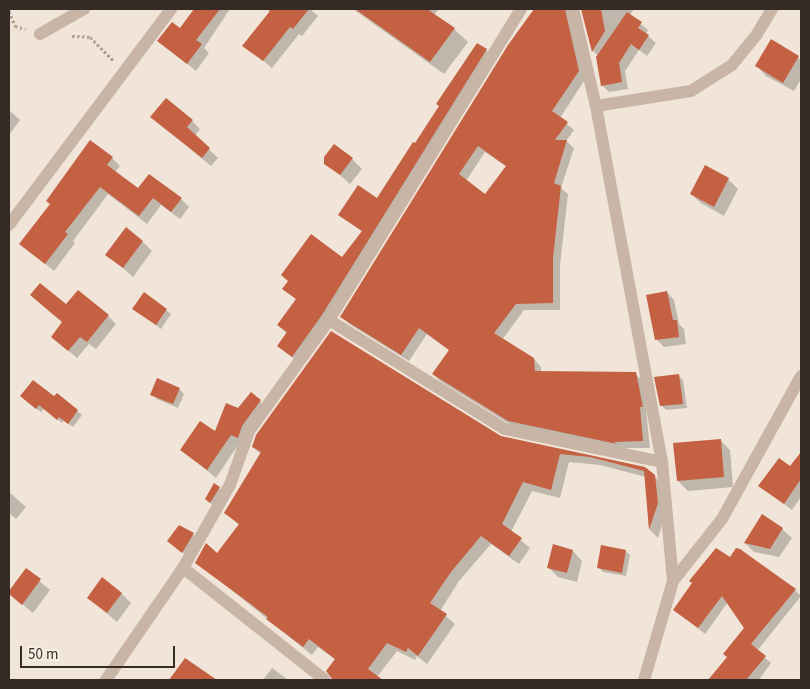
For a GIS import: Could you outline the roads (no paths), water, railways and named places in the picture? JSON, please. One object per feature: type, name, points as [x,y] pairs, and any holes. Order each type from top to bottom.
[{"type":"street","points":[[40,34],[84,9]]},
{"type":"street","points":[[9,225],[170,9]]},
{"type":"street","points":[[106,680],[183,568],[230,485],[249,431],[328,320],[521,9]]},
{"type":"street","points":[[573,9],[596,106],[662,462],[673,581],[644,680]]},
{"type":"street","points":[[596,106],[691,91],[732,65],[757,34],[772,9]]},
{"type":"street","points":[[328,320],[505,429],[662,462]]},
{"type":"street","points":[[673,581],[722,519],[801,376]]},
{"type":"street","points":[[183,568],[325,680]]}]
